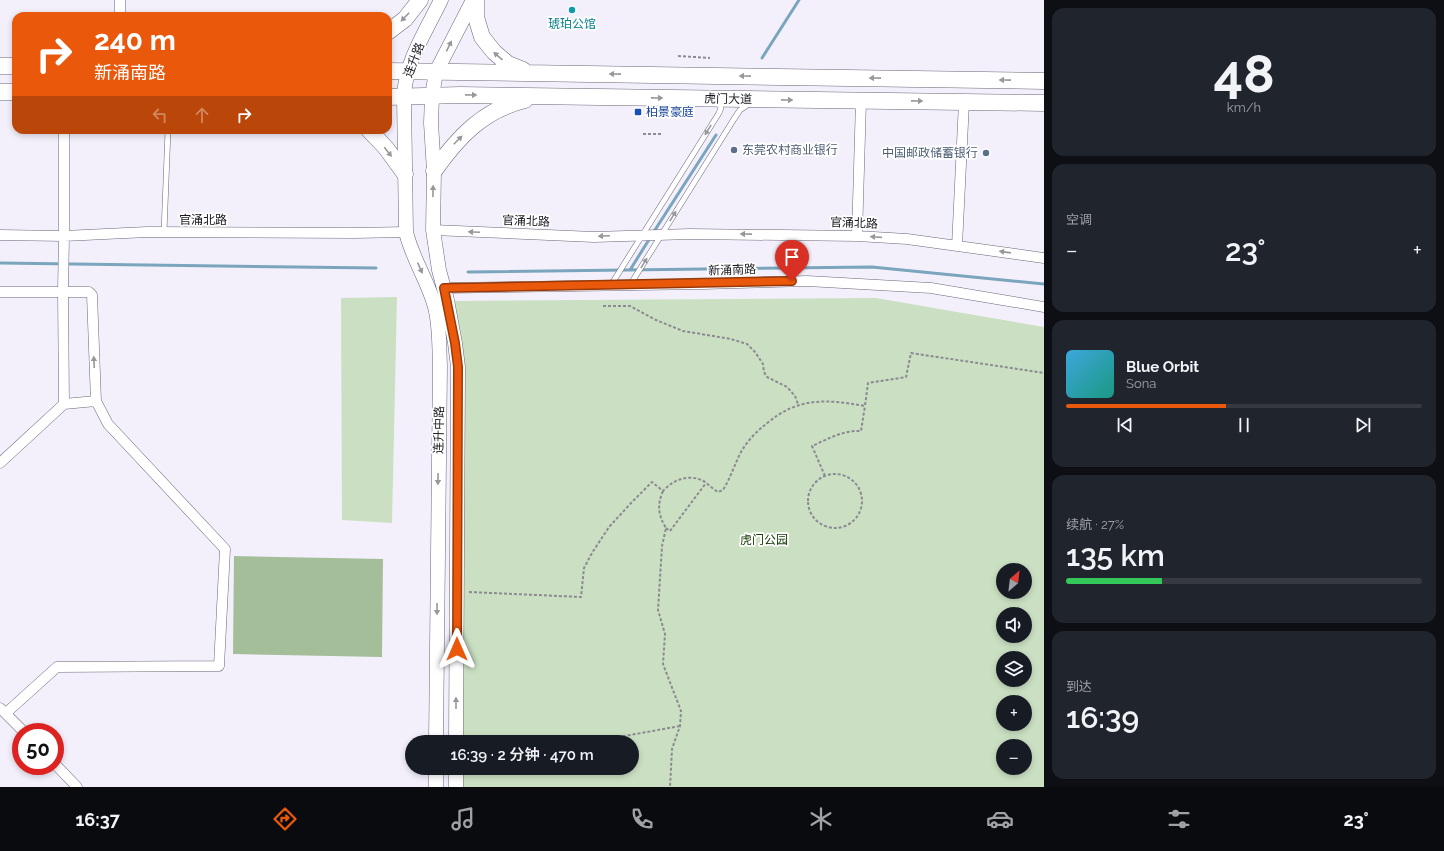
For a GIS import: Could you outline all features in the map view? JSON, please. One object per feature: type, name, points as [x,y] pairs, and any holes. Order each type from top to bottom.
[{"type":"main road","points":[[392,29],[405,19],[420,0]]},
{"type":"main road","name":"连升路","points":[[405,124],[404,86],[408,72],[412,59],[441,0]]},
{"type":"main road","points":[[474,0],[476,17],[482,37],[508,64],[532,73]]},
{"type":"main road","name":"连升路","points":[[431,123],[432,96],[436,72],[474,0]]},
{"type":"main road","points":[[0,66],[12,66]]},
{"type":"main road","name":"虎门大道","points":[[392,71],[1044,81]]},
{"type":"main road","points":[[0,92],[12,92]]},
{"type":"main road","points":[[434,171],[451,147],[470,128],[490,114],[514,103],[540,96]]},
{"type":"main road","name":"虎门大道","points":[[392,97],[540,96],[1044,103]]},
{"type":"main road","name":"连升中路","points":[[431,123],[434,171],[433,230],[439,270],[455,343],[458,367],[456,735]]},
{"type":"main road","name":"连升中路","points":[[405,124],[406,232],[410,247],[426,282],[434,307],[440,366],[436,735]]},
{"type":"main road","points":[[373,134],[386,148],[405,174]]},
{"type":"main road","points":[[436,775],[436,787]]},
{"type":"main road","points":[[456,775],[456,787]]},
{"type":"street","points":[[120,0],[120,12]]},
{"type":"street","points":[[857,236],[861,101]]},
{"type":"street","points":[[957,246],[964,102]]},
{"type":"street","points":[[64,134],[64,404]]},
{"type":"street","name":"官涌北路","points":[[433,230],[594,237],[662,234],[857,236],[907,239],[1044,258]]},
{"type":"street","name":"官涌北路","points":[[0,235],[64,236],[164,232],[406,232]]},
{"type":"street","name":"新涌南路","points":[[444,288],[614,281],[814,281],[931,288],[1044,307]]},
{"type":"street","points":[[0,292],[89,292],[92,296],[96,401],[108,424],[225,549],[219,666],[57,667],[3,711],[15,723]]},
{"type":"street","points":[[0,463],[64,404],[96,401]]},
{"type":"street","points":[[64,773],[77,787]]},
{"type":"lane","points":[[614,281],[719,113],[721,104],[713,98]]},
{"type":"lane","points":[[633,281],[740,110],[759,99]]},
{"type":"lane","points":[[164,232],[168,134]]},
{"type":"path","points":[[678,56],[710,58]]},
{"type":"path","points":[[643,134],[662,134]]},
{"type":"path","points":[[603,306],[630,306],[656,320],[684,331],[732,339],[747,344],[755,352],[763,364],[764,372],[767,377],[787,387],[795,396],[798,404]]},
{"type":"path","points":[[825,476],[812,446],[851,430],[861,431],[868,383],[906,377],[911,353],[1044,373]]},
{"type":"path","points":[[670,787],[672,748],[680,726],[681,711],[663,664],[665,634],[658,610],[662,546],[666,528],[661,520],[659,502],[664,491],[676,480],[686,477],[699,479],[718,492],[723,490],[741,453],[756,432],[777,415],[798,404],[819,401],[865,406]]},
{"type":"path","points":[[840,475],[848,478],[856,484],[862,502],[856,518],[850,524],[833,528],[825,526],[814,519],[808,508],[808,499],[814,483],[825,476],[840,475]]},
{"type":"path","points":[[468,592],[581,597],[584,568],[609,527],[652,482],[664,491]]},
{"type":"path","points":[[666,528],[670,530],[706,483]]},
{"type":"path","points":[[630,735],[680,726]]},
{"type":"green space","points":[[397,297],[392,523],[342,520],[341,298]]},
{"type":"green space","name":"虎门公园","points":[[876,298],[1044,327],[1044,787],[452,787],[452,775],[639,775],[639,735],[452,735],[453,301]]},
{"type":"green space","points":[[234,556],[383,559],[382,657],[233,654]]},
{"type":"waterway","points":[[762,58],[799,0]]},
{"type":"waterway","points":[[653,233],[716,135]]},
{"type":"waterway","points":[[630,270],[650,238]]},
{"type":"waterway","points":[[0,263],[376,268]]},
{"type":"waterway","points":[[468,272],[872,267],[1044,284]]},
{"type":"place","name":"琥珀公馆","points":[[572,10]]},
{"type":"place","name":"柏景豪庭","points":[[638,112]]},
{"type":"place","name":"东莞农村商业银行","points":[[734,150]]},
{"type":"place","name":"中国邮政储蓄银行","points":[[986,153]]},
{"type":"route","points":[[457,649],[458,367],[455,343],[444,288],[703,284],[792,281]]}]
